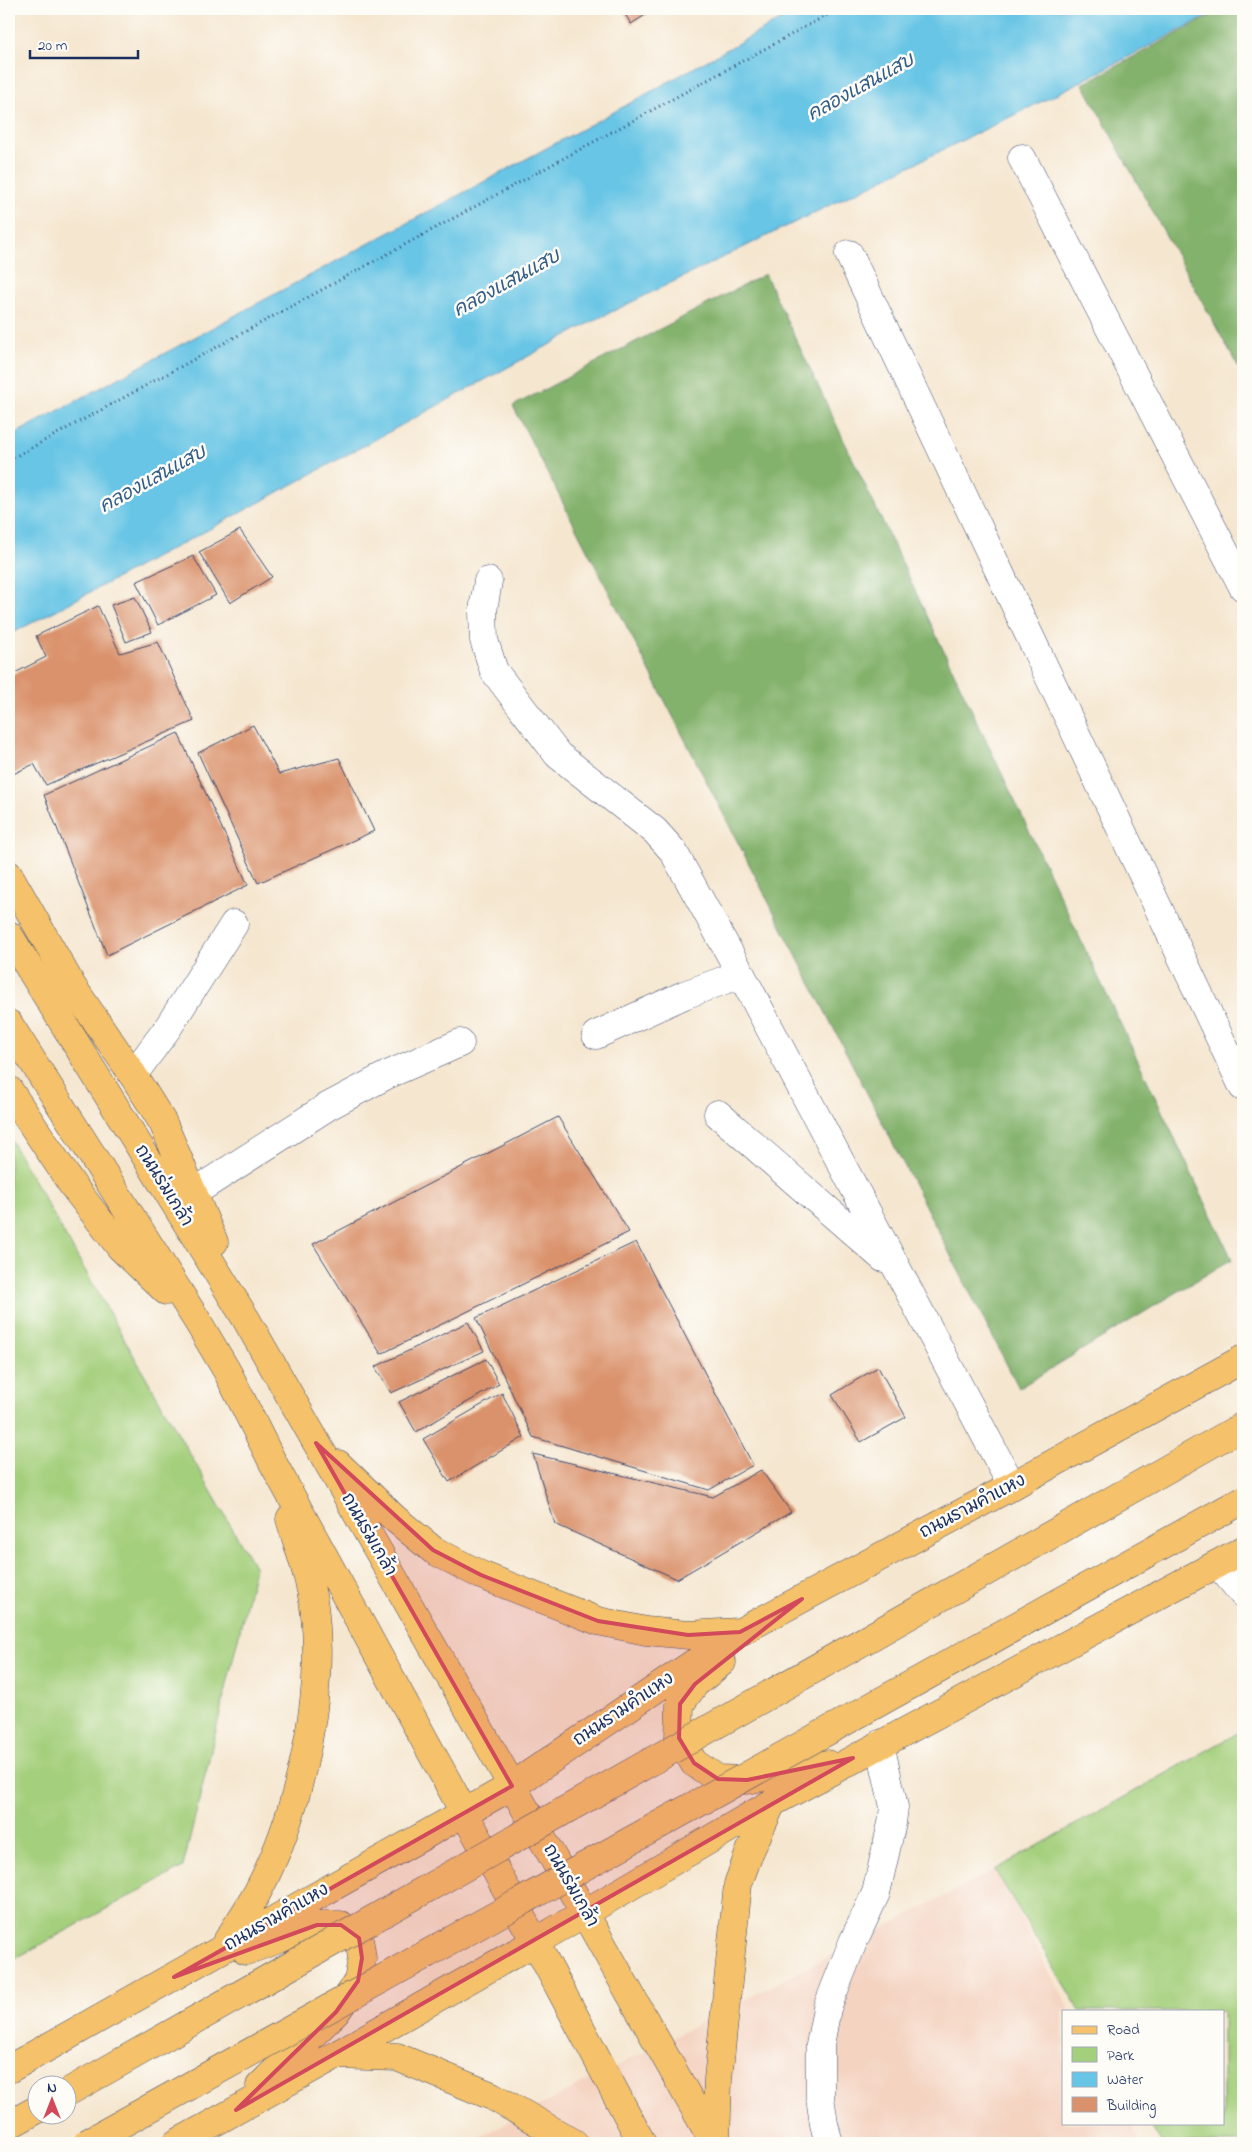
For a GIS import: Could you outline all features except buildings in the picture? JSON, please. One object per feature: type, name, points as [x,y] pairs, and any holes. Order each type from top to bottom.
[{"type":"main road","points":[[9,876],[72,986],[134,1075],[163,1123],[246,1319]]},
{"type":"main road","name":"ถนนร่มเกล้า","points":[[9,935],[246,1319],[715,2143]]},
{"type":"main road","points":[[9,1024],[198,1322],[228,1373],[273,1463],[535,1942],[642,2143]]},
{"type":"main road","points":[[9,1090],[73,1186],[120,1247],[198,1322]]},
{"type":"main road","name":"ถนนรามคำแหง","points":[[9,2070],[512,1786],[740,1632],[1243,1359]]},
{"type":"main road","points":[[78,2086],[1243,1426]]},
{"type":"main road","points":[[316,1443],[394,1518],[434,1550],[481,1575],[598,1621],[646,1631],[688,1635],[740,1632]]},
{"type":"main road","points":[[221,1950],[258,1892],[285,1831],[300,1776],[311,1718],[317,1650],[315,1613],[303,1561],[273,1463]]},
{"type":"main road","points":[[87,2143],[1243,1500]]},
{"type":"main road","points":[[177,2143],[535,1942],[772,1803],[1243,1550]]},
{"type":"main road","points":[[802,1599],[695,1684],[680,1704],[679,1738],[694,1763],[718,1778],[747,1780],[853,1758]]},
{"type":"main road","points":[[715,2143],[718,2079],[738,1884],[750,1851],[772,1803]]},
{"type":"main road","points":[[174,1977],[317,1925],[341,1925],[359,1938],[362,1958],[358,1981],[336,2012],[236,2110]]},
{"type":"main road","points":[[336,2055],[397,2057],[492,2096],[574,2143]]},
{"type":"main road","points":[[9,2125],[28,2115]]},
{"type":"street","points":[[1022,158],[1243,587]]},
{"type":"street","points":[[848,254],[1243,1087]]},
{"type":"street","points":[[488,581],[483,611],[484,640],[494,670],[558,755],[656,831],[673,851],[741,974],[895,1269],[1012,1486]]},
{"type":"street","points":[[134,1075],[167,1029],[234,924]]},
{"type":"street","points":[[596,1035],[684,995],[741,974]]},
{"type":"street","points":[[193,1193],[327,1107],[387,1075],[460,1043]]},
{"type":"street","points":[[718,1114],[895,1269]]},
{"type":"street","points":[[1218,1564],[1243,1594]]},
{"type":"street","points":[[829,2143],[820,2097],[820,2045],[827,2008],[853,1942],[876,1893],[892,1823],[894,1807],[880,1744]]},
{"type":"path","points":[[9,460],[838,9]]},
{"type":"highlighted area","points":[[316,1443],[433,1550],[481,1575],[598,1621],[688,1635],[740,1632],[802,1599],[695,1684],[680,1704],[679,1738],[694,1763],[718,1779],[747,1780],[853,1758],[236,2110],[336,2012],[358,1981],[362,1958],[359,1938],[341,1925],[317,1925],[174,1977],[512,1786]]},
{"type":"shaded area","points":[[995,1870],[1069,2010],[1062,2010],[1062,2124],[1132,2124],[1141,2143],[468,2143]]},
{"type":"green space","points":[[1223,9],[1243,9],[1243,376],[1083,84]]},
{"type":"green space","points":[[765,274],[1232,1259],[1019,1388],[513,406]]},
{"type":"green space","points":[[9,1137],[255,1568],[183,1867],[9,1962]]},
{"type":"green space","points":[[1243,1730],[1243,2143],[1161,2143],[1150,2124],[1224,2124],[1224,2010],[1079,2010],[995,1870]]},
{"type":"water","name":"คลองแสนแสบ","points":[[800,9],[1221,9],[1051,97],[595,320],[238,514],[9,635],[9,437],[623,107]]}]
